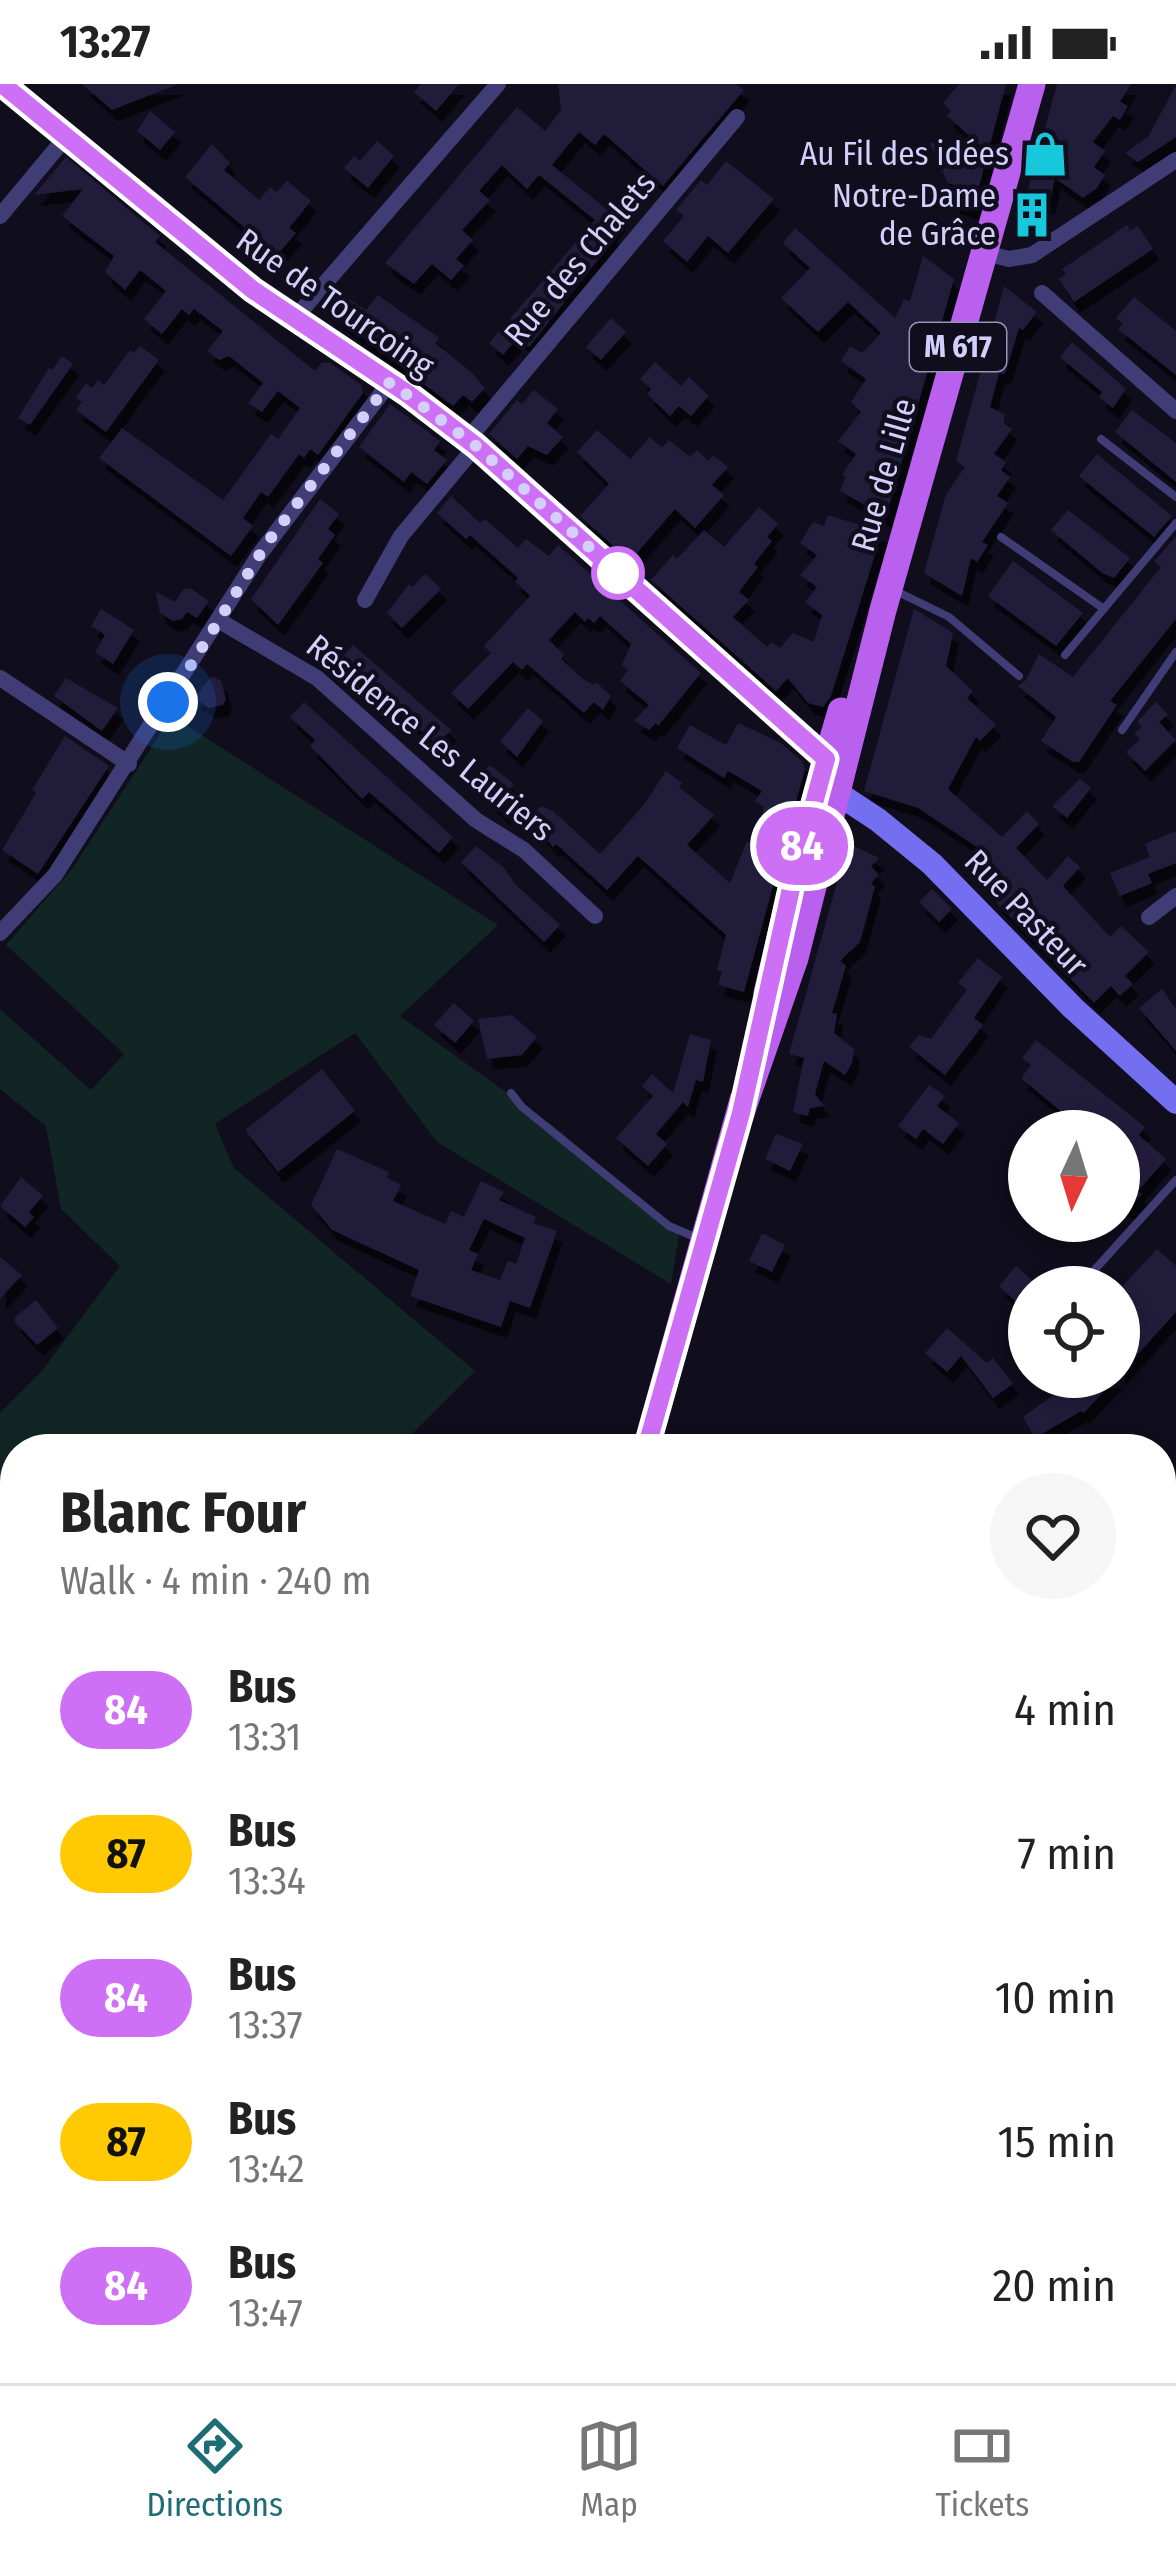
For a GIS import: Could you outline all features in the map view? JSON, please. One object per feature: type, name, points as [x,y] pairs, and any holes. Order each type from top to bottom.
[{"type":"main road","name":"Rue de Tourcoing","points":[[2,84],[221,265],[472,443],[832,776]]},
{"type":"main road","name":"Rue de Lille","points":[[650,1434],[741,1113],[789,976],[844,703],[886,599],[1032,84]]},
{"type":"main road","name":"Rue Pasteur","points":[[832,776],[932,864],[1073,1008],[1176,1102]]},
{"type":"street","points":[[295,319],[498,84]]},
{"type":"street","name":"Rue des Chalets","points":[[365,599],[401,536],[472,443],[737,117]]},
{"type":"street","points":[[0,216],[65,137]]},
{"type":"street","points":[[985,254],[1009,259],[1032,255],[1176,160]]},
{"type":"street","points":[[1042,293],[1176,411]]},
{"type":"street","points":[[0,934],[55,874],[276,531],[390,382]]},
{"type":"street","name":"Résidence Les Lauriers","points":[[218,620],[317,678],[476,820],[524,850],[595,916]]},
{"type":"street","points":[[0,678],[129,764]]},
{"type":"street","points":[[1149,917],[1176,896]]},
{"type":"lane","points":[[1101,439],[1176,497]]},
{"type":"lane","points":[[1065,656],[1176,523]]},
{"type":"lane","points":[[1001,536],[1104,609]]},
{"type":"lane","points":[[886,599],[950,617],[1018,676]]},
{"type":"lane","points":[[1121,730],[1176,652]]},
{"type":"lane","points":[[511,1093],[522,1107],[669,1226],[704,1241]]},
{"type":"lane","points":[[1097,1266],[1176,1180]]},
{"type":"green space","points":[[172,716],[498,925],[400,1016],[560,1131],[679,1235],[671,1284],[437,1142],[355,1033],[215,1124],[234,1168],[475,1371],[412,1434],[0,1434],[0,1413],[41,1372],[120,1266],[61,1209],[46,1126],[0,1089],[0,1009],[91,1090],[124,1054],[6,945],[72,869]]},
{"type":"building","points":[[82,84],[176,84],[176,85],[112,110]]},
{"type":"building","points":[[421,84],[459,84],[436,111],[414,92]]},
{"type":"building","points":[[558,84],[736,84],[744,90],[663,186],[604,134],[595,145],[579,132],[552,165],[620,220],[610,232],[616,237],[529,347],[518,337],[503,355],[489,343],[595,220],[539,175],[527,189],[502,165],[479,191],[490,200],[462,230],[473,240],[456,259],[464,266],[451,280],[432,264],[414,284],[385,263],[517,107],[545,131],[561,110]]},
{"type":"building","points":[[959,84],[1006,84],[988,152],[947,116],[951,111],[943,103]]},
{"type":"building","points":[[1057,84],[1131,84],[1120,102],[1128,106],[1120,120],[1113,116],[1093,142],[1105,151],[1094,167],[1105,175],[1096,189],[1083,198],[1055,178],[1049,204],[1028,190]]},
{"type":"building","points":[[1176,85],[1176,137],[1138,162],[1125,153],[1148,137]]},
{"type":"building","points":[[150,111],[175,132],[160,150],[137,131]]},
{"type":"building","points":[[377,141],[394,156],[368,188],[344,168],[354,156],[360,161]]},
{"type":"building","points":[[929,142],[987,157],[973,209],[953,203],[958,186],[948,183]]},
{"type":"building","points":[[212,144],[230,163],[224,170],[259,200],[270,187],[277,192],[287,181],[311,201],[289,228],[296,233],[277,255],[185,177]]},
{"type":"building","points":[[66,157],[160,236],[155,242],[315,371],[329,362],[361,385],[363,393],[318,455],[310,449],[304,458],[299,454],[268,497],[261,492],[243,518],[253,526],[231,556],[99,458],[122,428],[223,500],[271,434],[278,439],[300,408],[278,391],[262,412],[248,403],[263,383],[229,356],[219,360],[207,351],[223,331],[194,309],[189,315],[182,309],[162,334],[144,319],[166,291],[140,270],[125,290],[105,272],[114,256],[62,216],[83,189],[34,195]]},
{"type":"building","points":[[726,161],[774,199],[728,253],[708,236],[687,262],[663,241],[684,216],[676,210],[701,180],[707,185]]},
{"type":"building","points":[[1127,225],[1130,231],[1138,226],[1153,249],[1074,302],[1059,279],[1066,274],[1062,269]]},
{"type":"building","points":[[795,228],[895,318],[904,299],[910,301],[923,256],[954,279],[886,517],[840,491],[846,476],[842,475],[856,454],[838,441],[861,412],[851,402],[866,379],[841,361],[850,346],[862,353],[881,333],[848,302],[818,332],[781,298],[810,268],[783,243]]},
{"type":"building","points":[[1004,286],[1037,312],[1023,330],[1019,328],[990,407],[1004,414],[1004,423],[1012,429],[994,454],[1006,462],[1001,470],[1010,477],[997,496],[1008,503],[982,542],[988,545],[977,562],[971,558],[962,596],[924,573],[946,494],[965,467],[956,461]]},
{"type":"building","points":[[378,295],[439,338],[435,343],[471,372],[485,388],[472,402],[463,395],[453,406],[334,316],[347,298],[366,310]]},
{"type":"building","points":[[1134,297],[1176,331],[1176,375],[1118,329],[1123,324],[1116,318]]},
{"type":"building","points":[[611,318],[626,332],[601,360],[586,347]]},
{"type":"building","points":[[1072,342],[1126,389],[1113,408],[1099,397],[1102,392],[1060,357]]},
{"type":"building","points":[[140,346],[159,360],[106,432],[76,410],[82,402],[76,398],[86,383],[92,388],[98,380],[104,385],[130,350],[134,353]]},
{"type":"building","points":[[62,356],[73,364],[30,425],[18,418],[49,368]]},
{"type":"building","points":[[655,362],[681,386],[689,377],[709,396],[691,416],[679,406],[670,416],[647,394],[651,389],[640,379]]},
{"type":"building","points":[[534,390],[558,409],[547,423],[563,437],[547,455],[528,446],[517,459],[489,434],[517,400],[522,404]]},
{"type":"building","points":[[390,404],[440,441],[434,450],[447,460],[427,484],[411,472],[404,482],[359,447]]},
{"type":"building","points":[[1132,410],[1176,443],[1176,482],[1115,432]]},
{"type":"building","points":[[597,430],[630,459],[650,437],[662,448],[669,440],[690,457],[697,450],[708,461],[713,455],[728,467],[712,485],[724,495],[695,528],[675,509],[630,561],[580,516],[609,484],[577,452]]},
{"type":"building","points":[[1097,454],[1172,516],[1154,537],[1079,476]]},
{"type":"building","points":[[451,496],[518,548],[526,539],[549,556],[558,545],[701,673],[658,726],[649,730],[634,721],[649,705],[620,681],[628,670],[622,665],[631,644],[600,616],[594,623],[588,618],[585,622],[575,612],[549,640],[583,679],[596,682],[611,696],[603,710],[594,702],[584,713],[527,664],[522,670],[513,662],[468,709],[451,693],[491,653],[484,646],[530,596],[515,581],[518,578],[470,535],[466,539],[437,513]]},
{"type":"building","points":[[320,499],[339,514],[328,529],[335,535],[318,559],[323,563],[278,625],[251,599]]},
{"type":"building","points":[[759,507],[778,524],[767,537],[772,541],[754,564],[758,567],[739,592],[749,600],[733,617],[767,647],[772,642],[780,648],[793,633],[814,642],[822,615],[805,602],[817,587],[800,575],[817,555],[800,543],[813,522],[824,526],[828,515],[882,532],[831,696],[823,707],[808,703],[788,678],[776,691],[651,580],[704,530],[724,547]]},
{"type":"building","points":[[1068,510],[1130,558],[1114,578],[1051,530]]},
{"type":"building","points":[[1176,536],[1176,619],[1110,701],[1117,705],[1079,762],[1073,762],[1041,741],[1056,717],[1018,686],[1039,654],[1073,677],[1161,567],[1154,562]]},
{"type":"building","points":[[1013,561],[1083,613],[1056,646],[988,596]]},
{"type":"building","points":[[425,574],[441,589],[402,628],[387,613],[409,584],[412,587]]},
{"type":"building","points":[[190,588],[209,601],[197,618],[187,612],[173,621],[160,613],[156,592],[175,602]]},
{"type":"building","points":[[101,609],[134,630],[113,664],[95,652],[105,635],[91,626]]},
{"type":"building","points":[[914,609],[953,633],[946,666],[973,691],[967,698],[996,725],[980,741],[976,737],[948,789],[1002,837],[1027,811],[1039,824],[1016,848],[1047,880],[1068,856],[1080,867],[1063,886],[1110,937],[1121,926],[1149,952],[1125,976],[1133,984],[1120,996],[1111,986],[1094,1003],[995,901],[1011,887],[981,858],[986,853],[918,808],[864,791]]},
{"type":"building","points":[[353,645],[451,730],[437,745],[382,696],[350,676],[353,673],[339,661]]},
{"type":"building","points":[[212,676],[221,681],[226,699],[223,705],[209,708],[194,698]]},
{"type":"building","points":[[66,678],[118,708],[102,731],[54,696]]},
{"type":"building","points":[[304,702],[453,837],[439,853],[369,792],[362,799],[310,746],[315,740],[290,717]]},
{"type":"building","points":[[1156,702],[1168,715],[1159,722],[1176,740],[1145,771],[1126,752],[1140,739],[1134,733],[1142,727],[1137,722]]},
{"type":"building","points":[[528,708],[543,721],[517,757],[500,741]]},
{"type":"building","points":[[738,723],[781,743],[805,769],[744,992],[718,985],[726,935],[638,856],[607,890],[556,844],[553,847],[529,819],[541,806],[553,811],[600,854],[643,806],[666,771],[714,815],[687,845],[730,883],[747,841],[752,845],[764,807],[755,801],[762,791],[728,771],[724,778],[677,748],[690,725],[726,745]]},
{"type":"building","points":[[65,736],[109,766],[38,874],[2,850]]},
{"type":"building","points":[[490,765],[514,784],[510,789],[519,798],[504,814],[472,785]]},
{"type":"building","points":[[1080,779],[1091,788],[1067,818],[1052,806]]},
{"type":"building","points":[[1176,831],[1176,863],[1148,874],[1152,883],[1120,896],[1110,873],[1150,857],[1145,844]]},
{"type":"building","points":[[848,843],[879,858],[871,866],[879,875],[871,883],[875,887],[860,942],[840,961],[846,966],[832,1013],[837,1014],[834,1033],[854,1049],[852,1063],[845,1075],[824,1061],[815,1094],[824,1106],[810,1108],[808,1116],[793,1112],[804,1058],[789,1054]]},
{"type":"building","points":[[476,846],[560,925],[544,942],[461,862]]},
{"type":"building","points":[[932,889],[952,909],[939,922],[919,902]]},
{"type":"building","points":[[978,958],[1002,977],[974,1018],[983,1025],[945,1075],[909,1047],[919,1035],[931,1039],[967,990],[958,983]]},
{"type":"building","points":[[1162,989],[1176,1009],[1176,1051],[1139,1008]]},
{"type":"building","points":[[454,1003],[474,1021],[455,1043],[434,1025]]},
{"type":"building","points":[[512,1015],[537,1037],[522,1055],[487,1059],[478,1019]]},
{"type":"building","points":[[690,1034],[711,1040],[703,1082],[696,1080],[688,1107],[683,1102],[656,1134],[667,1144],[648,1166],[616,1138],[653,1096],[642,1086],[652,1074],[673,1093]]},
{"type":"building","points":[[1036,1040],[1124,1110],[1059,1110],[1021,1078],[1031,1065],[1022,1058]]},
{"type":"building","points":[[322,1069],[355,1111],[278,1172],[245,1130]]},
{"type":"building","points":[[929,1085],[945,1096],[937,1106],[959,1123],[943,1144],[923,1129],[916,1139],[898,1126]]},
{"type":"building","points":[[776,1134],[803,1144],[790,1171],[765,1159]]},
{"type":"building","points":[[1140,1136],[1166,1159],[1140,1189]]},
{"type":"building","points":[[337,1149],[389,1172],[387,1178],[401,1185],[393,1201],[445,1224],[451,1211],[464,1217],[481,1181],[504,1192],[499,1200],[536,1217],[533,1223],[557,1231],[530,1308],[510,1301],[501,1327],[410,1296],[419,1270],[332,1230],[311,1205]],"holes":[[[484,1219],[525,1238],[516,1264],[508,1261],[500,1280],[471,1270],[478,1254],[469,1250]]]},
{"type":"building","points":[[21,1177],[43,1196],[29,1212],[34,1217],[25,1227],[0,1206]]},
{"type":"building","points":[[762,1233],[785,1245],[772,1272],[749,1261]]},
{"type":"building","points":[[1157,1249],[1176,1266],[1176,1312],[1140,1352],[1140,1267]]},
{"type":"building","points":[[0,1257],[22,1275],[0,1299]]},
{"type":"building","points":[[36,1300],[58,1328],[37,1345],[15,1322]]},
{"type":"building","points":[[947,1328],[987,1363],[993,1358],[1008,1378],[1008,1388],[993,1398],[961,1356],[947,1372],[925,1353]]},
{"type":"building","points":[[1049,1398],[1098,1398],[1084,1413],[1042,1434],[1033,1434],[1023,1417]]},
{"type":"bus line","name":"84","points":[[2,84],[253,290],[348,352],[476,446],[826,759],[792,884],[741,1113],[650,1434]]},
{"type":"place","name":"Au Fil des idées","points":[[1045,154]]},
{"type":"place","name":"Notre-Dame de Grâce","points":[[1032,215]]},
{"type":"route","points":[[168,702],[267,543],[390,382],[476,446],[618,573]]}]
